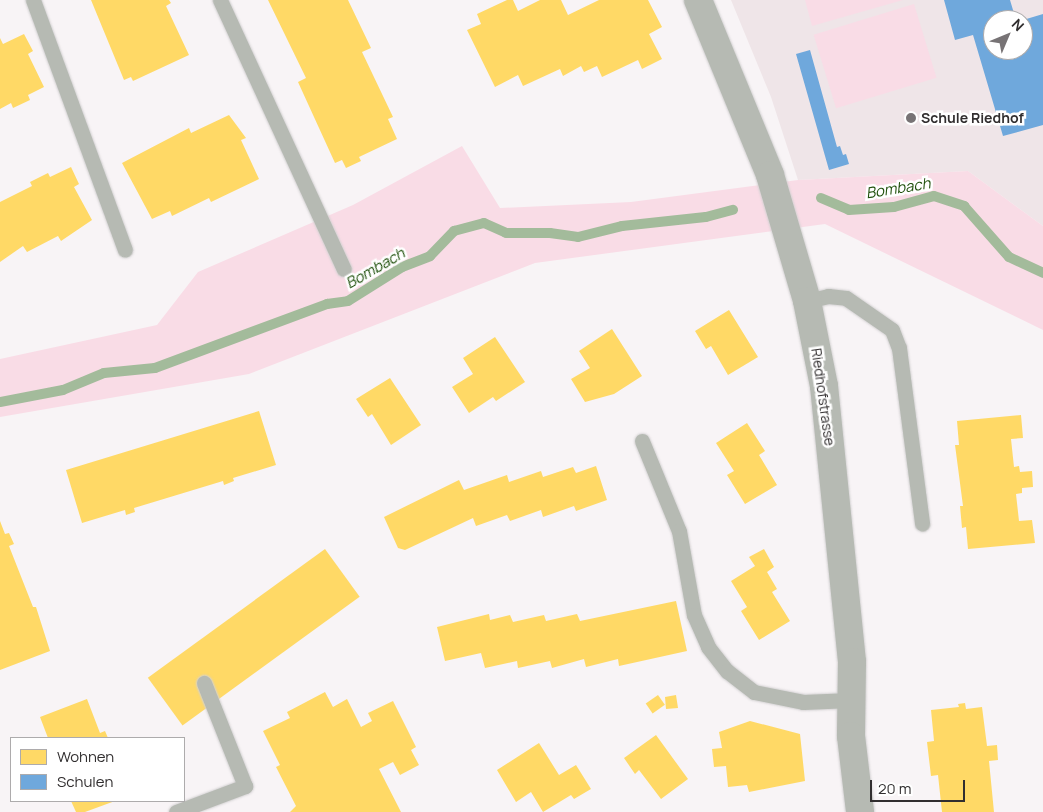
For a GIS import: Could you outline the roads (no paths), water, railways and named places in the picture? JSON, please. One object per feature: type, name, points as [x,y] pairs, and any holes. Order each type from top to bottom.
[{"type":"street","name":"Riedhofstrasse","points":[[698,0],[764,160],[807,301],[824,386],[852,662],[851,736],[860,812]]},
{"type":"lane","points":[[33,0],[125,250]]},
{"type":"lane","points":[[220,0],[344,269]]},
{"type":"lane","points":[[807,301],[828,296],[846,298],[892,330],[899,348],[922,523]]},
{"type":"lane","points":[[642,441],[679,531],[694,615],[708,647],[727,671],[754,692],[803,702],[851,700]]},
{"type":"lane","points":[[176,812],[245,786],[204,683]]},
{"type":"waterway","name":"Bombach","points":[[821,198],[849,210],[894,207],[934,196],[964,206],[1009,257],[1043,273]]},
{"type":"waterway","name":"Bombach","points":[[0,402],[63,390],[104,373],[155,368],[327,304],[348,301],[402,267],[430,256],[454,231],[484,223],[506,233],[550,233],[578,237],[622,226],[706,217],[733,210]]},
{"type":"place","name":"Schule Riedhof","points":[[911,118]]}]
